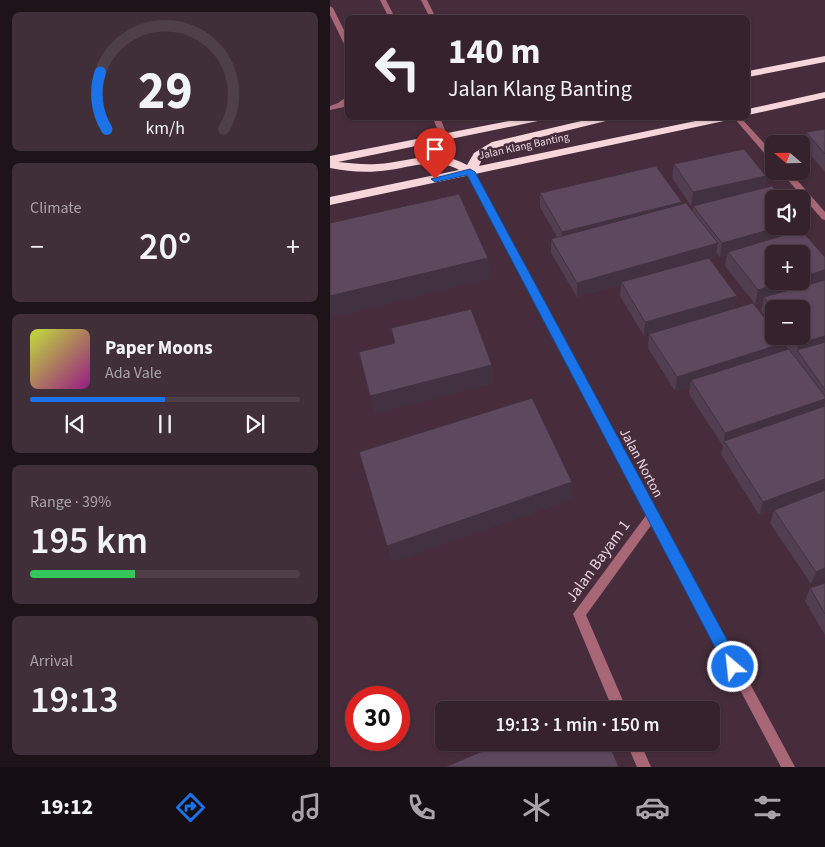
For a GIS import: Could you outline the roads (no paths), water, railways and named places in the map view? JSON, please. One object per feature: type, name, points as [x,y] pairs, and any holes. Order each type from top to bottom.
[{"type":"highway","points":[[750,74],[825,59]]},
{"type":"highway","points":[[750,112],[825,95]]},
{"type":"highway","name":"Jalan Klang Banting","points":[[330,160],[528,120]]},
{"type":"highway","points":[[330,164],[376,168],[440,159],[458,163],[470,172],[478,154],[496,144],[598,120]]},
{"type":"highway","name":"Jalan Klang Banting","points":[[330,201],[715,120]]},
{"type":"street","points":[[383,0],[390,15]]},
{"type":"street","points":[[424,0],[432,15]]},
{"type":"street","points":[[330,8],[345,40]]},
{"type":"street","points":[[330,108],[345,102]]},
{"type":"street","points":[[437,120],[444,137]]},
{"type":"street","points":[[739,120],[765,149]]},
{"type":"street","name":"Jalan Norton","points":[[470,172],[652,516],[788,767]]},
{"type":"street","points":[[792,180],[825,217]]},
{"type":"street","name":"Jalan Bayam 1","points":[[616,701],[579,614],[652,516]]},
{"type":"street","points":[[637,751],[644,767]]}]
